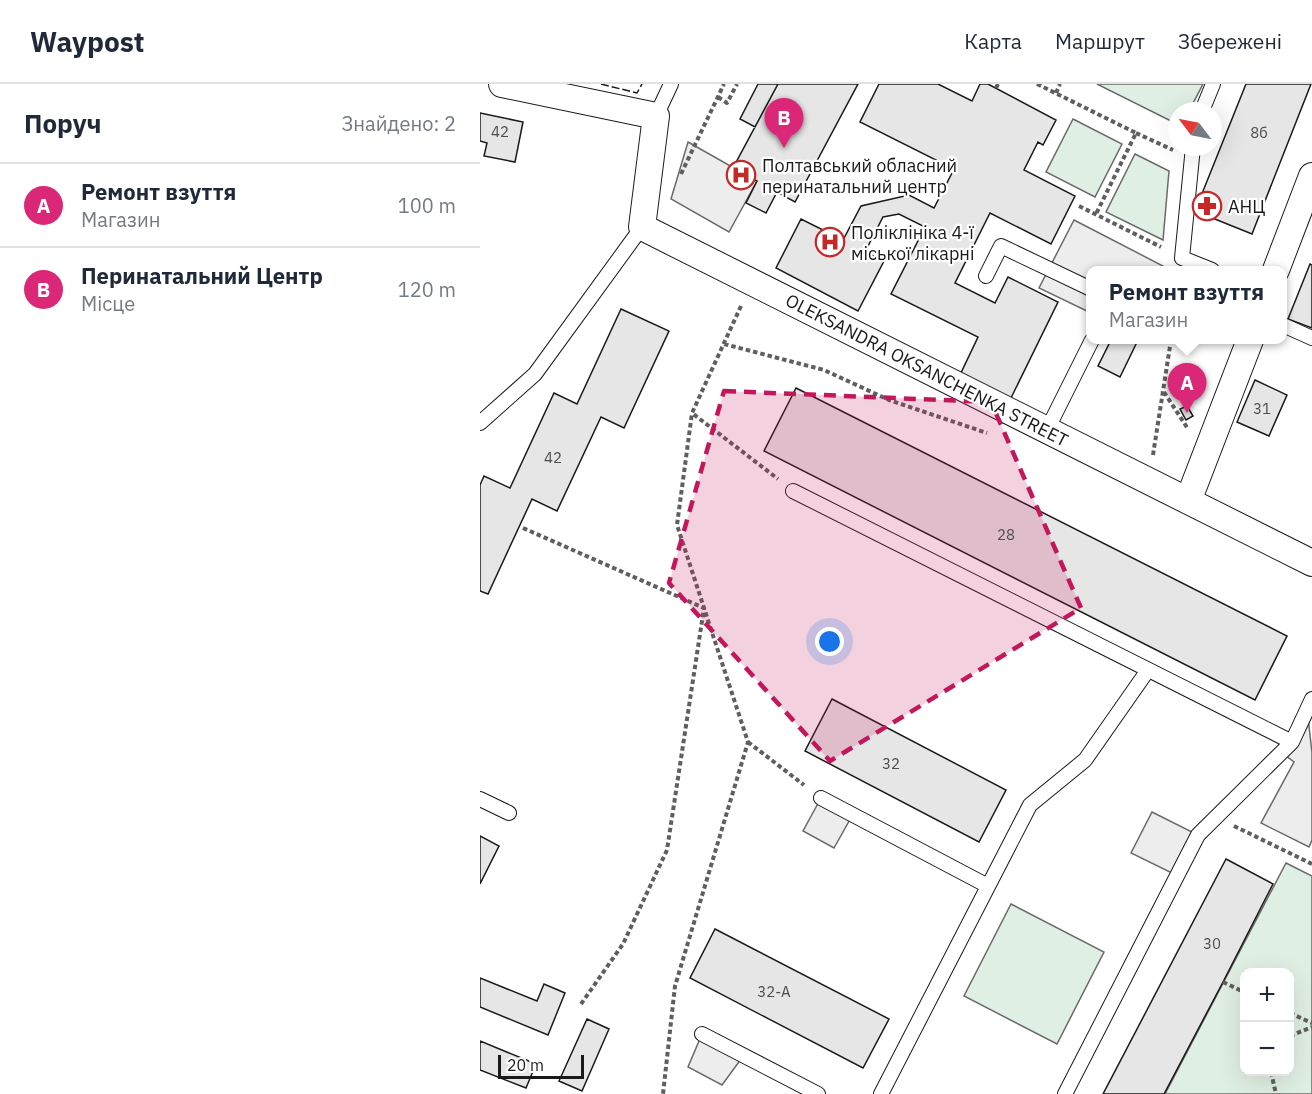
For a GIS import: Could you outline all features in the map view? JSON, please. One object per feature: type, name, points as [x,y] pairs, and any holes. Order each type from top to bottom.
[{"type":"street","points":[[502,84],[656,116],[642,227]]},
{"type":"street","points":[[1278,266],[1312,176]]},
{"type":"street","name":"OLEKSANDRA OKSANCHENKA STREET","points":[[642,227],[1312,563]]},
{"type":"street","points":[[1188,501],[1248,344]]},
{"type":"lane","points":[[656,116],[671,84]]},
{"type":"lane","points":[[1206,102],[1213,84]]},
{"type":"lane","points":[[1193,156],[1182,258],[1202,266]]},
{"type":"lane","points":[[480,423],[535,374],[642,227]]},
{"type":"lane","points":[[986,276],[1001,246],[1086,287]]},
{"type":"lane","points":[[1287,327],[1312,338]]},
{"type":"lane","points":[[1047,430],[1090,344]]},
{"type":"lane","points":[[792,491],[1292,742]]},
{"type":"lane","points":[[880,1094],[1030,805],[1085,760],[1148,670]]},
{"type":"lane","points":[[1065,1094],[1198,835],[1292,742],[1312,699]]},
{"type":"lane","points":[[821,798],[988,886]]},
{"type":"lane","points":[[480,799],[509,813]]},
{"type":"lane","points":[[702,1034],[818,1094]]},
{"type":"path","points":[[681,174],[724,84]]},
{"type":"path","points":[[717,97],[727,103],[736,84]]},
{"type":"path","points":[[1037,84],[1136,133],[1168,144]]},
{"type":"path","points":[[1056,93],[1060,84]]},
{"type":"path","points":[[1096,214],[1136,133]]},
{"type":"path","points":[[1079,206],[1182,258]]},
{"type":"path","points":[[752,282],[692,413],[677,525],[748,742],[821,798]]},
{"type":"path","points":[[724,344],[824,370],[889,400],[995,435]]},
{"type":"path","points":[[1151,464],[1170,344]]},
{"type":"path","points":[[1164,392],[1205,456]]},
{"type":"path","points":[[692,413],[792,491]]},
{"type":"path","points":[[523,528],[704,608]]},
{"type":"path","points":[[581,1004],[623,945],[667,850],[704,608]]},
{"type":"path","points":[[663,1094],[675,986],[748,742]]},
{"type":"path","points":[[1216,817],[1312,864]]},
{"type":"path","points":[[1223,982],[1240,990]]},
{"type":"path","points":[[1294,1014],[1312,1023]]},
{"type":"path","points":[[1294,1034],[1312,1027]]},
{"type":"path","points":[[1272,1076],[1276,1094]]},
{"type":"highlighted area","points":[[724,391],[991,402],[1081,608],[830,761],[669,583]]},
{"type":"green space","points":[[1097,84],[1203,84],[1194,102],[1168,102],[1168,120]]},
{"type":"green space","points":[[1073,119],[1122,144],[1095,197],[1046,172]]},
{"type":"green space","points":[[1135,154],[1169,171],[1163,240],[1106,212]]},
{"type":"green space","points":[[1286,863],[1312,876],[1312,1094],[1165,1094]]},
{"type":"green space","points":[[1011,904],[1104,952],[1057,1044],[964,996]]},
{"type":"shaded area","points":[[688,142],[757,181],[729,232],[671,199]]},
{"type":"shaded area","points":[[1074,220],[1163,266],[1086,266],[1086,311],[1039,288]]},
{"type":"shaded area","points":[[1307,708],[1312,753],[1312,840],[1309,847],[1261,823],[1294,762],[1281,752]]},
{"type":"shaded area","points":[[821,798],[853,814],[834,848],[803,831]]},
{"type":"shaded area","points":[[1152,812],[1198,835],[1178,876],[1131,853]]},
{"type":"shaded area","points":[[702,1034],[744,1055],[722,1085],[688,1067]]},
{"type":"building","points":[[758,84],[778,84],[755,127],[740,119]]},
{"type":"building","points":[[778,84],[858,84],[795,202],[777,192],[766,213],[746,203],[757,181],[733,168]]},
{"type":"building","name":"Поліклініка 4-ї міської лікарні","points":[[879,84],[938,84],[972,101],[980,84],[988,84],[1056,120],[1043,145],[1038,142],[1024,170],[1075,196],[1051,244],[990,213],[955,283],[995,303],[1008,277],[1058,302],[1010,400],[960,375],[978,337],[891,294],[925,227],[899,214],[883,217],[865,252],[884,261],[858,311],[776,268],[801,219],[843,240],[861,206],[909,195],[934,208],[954,169],[860,122]]},
{"type":"building","points":[[1246,84],[1311,84],[1252,234],[1195,211],[1217,156],[1222,156],[1222,144]]},
{"type":"building","points":[[480,113],[523,122],[515,162],[484,156],[487,143],[480,141]]},
{"type":"building","points":[[1310,264],[1312,265],[1312,328],[1288,319]]},
{"type":"building","points":[[621,309],[669,331],[624,428],[601,417],[557,511],[532,499],[488,594],[480,591],[480,485],[484,476],[510,488],[554,393],[577,404]]},
{"type":"building","points":[[1109,344],[1136,344],[1120,377],[1098,366]]},
{"type":"building","points":[[1255,380],[1287,395],[1269,436],[1237,422]]},
{"type":"building","points":[[796,388],[1287,636],[1255,700],[764,451]]},
{"type":"building","points":[[1187,406],[1193,416],[1186,420],[1180,409]]},
{"type":"building","points":[[832,699],[1006,790],[979,842],[805,751]]},
{"type":"building","points":[[480,836],[499,846],[480,884]]},
{"type":"building","points":[[1226,859],[1273,884],[1223,982],[1164,1094],[1103,1094]]},
{"type":"building","points":[[715,929],[889,1019],[863,1068],[690,978]]},
{"type":"building","points":[[480,978],[537,1001],[544,984],[565,993],[548,1035],[480,1007]]},
{"type":"building","points":[[587,1019],[609,1029],[582,1091],[559,1081]]},
{"type":"building","points":[[480,1041],[536,1064],[526,1088],[480,1070]]},
{"type":"fence","points":[[601,84],[637,93],[642,84]]},
{"type":"place","name":"Перинатальний Центр","points":[[784,148]]},
{"type":"place","name":"Полтавський обласний перинатальний центр","points":[[741,175]]},
{"type":"place","name":"АНЦ","points":[[1207,206]]},
{"type":"place","name":"Поліклініка 4-ї міської лікарні","points":[[830,242]]},
{"type":"place","name":"Ремонт взуття","points":[[1187,413]]}]
